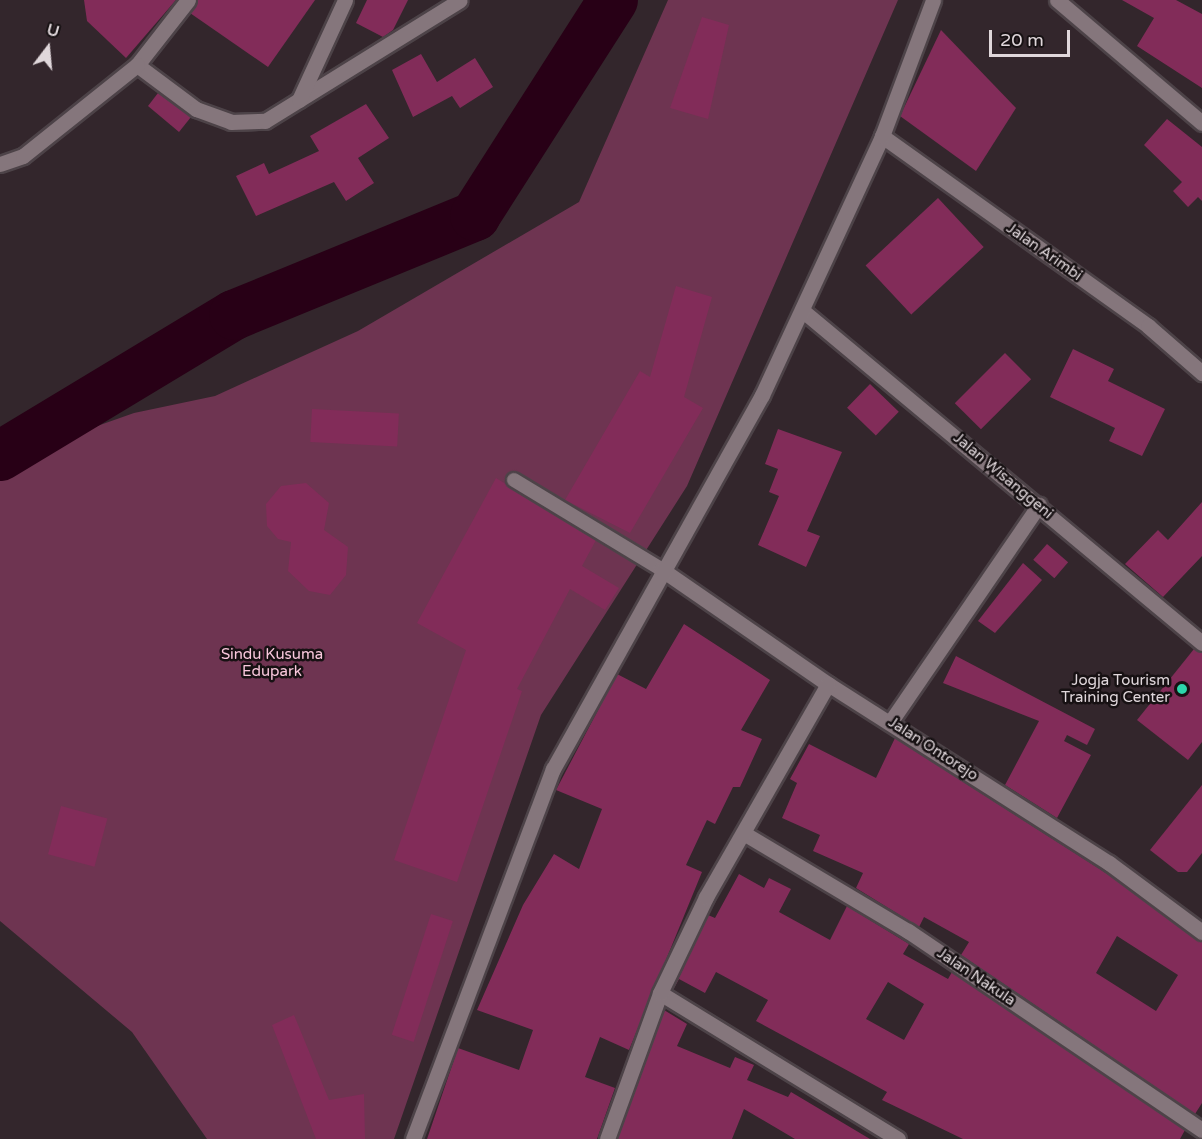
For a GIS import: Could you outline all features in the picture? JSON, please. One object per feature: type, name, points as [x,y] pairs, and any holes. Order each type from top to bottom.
[{"type":"street","points":[[0,164],[23,156],[136,65],[188,0]]},
{"type":"street","points":[[298,100],[345,0]]},
{"type":"street","points":[[136,65],[196,109],[231,122],[265,121],[460,0]]},
{"type":"street","points":[[413,1139],[553,769],[660,569],[762,395],[803,311],[882,136],[933,0]]},
{"type":"street","points":[[1057,0],[1199,114]]},
{"type":"street","name":"Jalan Arimbi","points":[[882,136],[1148,326],[1202,373]]},
{"type":"street","name":"Jalan Wisanggeni","points":[[803,311],[1202,644]]},
{"type":"street","points":[[891,721],[1039,506]]},
{"type":"street","name":"Jalan Ontorejo","points":[[660,569],[828,684],[891,721],[1109,862],[1202,932]]},
{"type":"street","points":[[607,1139],[660,993],[706,897],[745,834],[828,684]]},
{"type":"street","name":"Jalan Nakula","points":[[745,834],[908,931],[1202,1130]]},
{"type":"street","points":[[660,993],[898,1139]]},
{"type":"lane","points":[[514,480],[660,569]]},
{"type":"green space","name":"Sindu Kusuma Edupark","points":[[668,0],[898,0],[687,486],[541,715],[394,1139],[207,1139],[132,1032],[0,921],[0,479],[83,431],[134,413],[215,396],[358,331],[579,202]]},
{"type":"building","points":[[84,0],[176,0],[126,58],[87,21]]},
{"type":"building","points":[[198,0],[315,0],[268,67],[190,13]]},
{"type":"building","points":[[367,0],[408,0],[393,30],[383,37],[356,23]]},
{"type":"building","points":[[1122,0],[1176,0],[1202,14],[1202,88],[1137,46],[1154,18]]},
{"type":"building","points":[[702,17],[729,25],[708,119],[670,108]]},
{"type":"building","points":[[941,30],[1016,108],[976,171],[900,116]]},
{"type":"building","points":[[421,54],[437,82],[475,58],[493,87],[460,108],[452,96],[413,117],[392,70]]},
{"type":"building","points":[[158,93],[191,117],[179,132],[148,106]]},
{"type":"building","points":[[366,104],[389,138],[358,158],[374,183],[346,201],[334,182],[256,216],[236,176],[264,163],[269,174],[319,151],[310,136]]},
{"type":"building","points":[[1167,119],[1202,147],[1202,201],[1198,197],[1188,207],[1173,191],[1182,182],[1144,145]]},
{"type":"building","points":[[938,198],[984,247],[911,315],[866,266]]},
{"type":"building","points":[[676,286],[712,297],[684,397],[703,408],[630,533],[565,500],[640,371],[650,377]]},
{"type":"building","points":[[1073,349],[1114,369],[1108,381],[1165,409],[1142,456],[1109,441],[1115,428],[1050,397]]},
{"type":"building","points":[[1005,353],[1031,379],[981,429],[955,403]]},
{"type":"building","points":[[870,384],[899,412],[876,436],[847,408]]},
{"type":"building","points":[[312,409],[399,414],[397,447],[310,442]]},
{"type":"building","points":[[778,429],[842,452],[807,531],[820,536],[806,567],[758,545],[779,496],[769,492],[778,469],[765,464]]},
{"type":"building","points":[[496,478],[596,540],[582,566],[619,588],[605,610],[570,589],[517,689],[522,691],[457,882],[394,860],[466,650],[417,623]]},
{"type":"building","points":[[306,483],[329,503],[324,530],[348,547],[346,575],[330,595],[309,591],[288,571],[291,542],[278,539],[267,526],[266,504],[281,486]]},
{"type":"building","points":[[1202,502],[1202,556],[1163,597],[1125,564],[1158,530],[1168,540]]},
{"type":"building","points":[[1047,544],[1068,562],[1054,578],[1033,560]]},
{"type":"building","points":[[1023,563],[1042,580],[995,633],[978,621]]},
{"type":"building","points":[[684,624],[770,680],[741,730],[762,739],[740,787],[733,787],[715,824],[707,820],[686,865],[702,872],[629,1050],[600,1037],[585,1077],[615,1088],[597,1139],[427,1139],[458,1048],[519,1070],[533,1030],[477,1010],[523,905],[554,854],[579,869],[602,809],[556,790],[617,674],[646,689]]},
{"type":"building","name":"Jogja Tourism Training Center","points":[[1194,649],[1202,653],[1202,742],[1188,760],[1137,720]]},
{"type":"building","points":[[956,656],[1095,729],[1087,745],[1067,735],[1064,741],[1091,755],[1057,818],[1005,785],[1039,721],[943,683]]},
{"type":"building","points":[[895,738],[1106,873],[1202,942],[1202,1103],[1195,1114],[961,955],[969,942],[924,917],[919,927],[856,888],[863,873],[813,851],[820,835],[782,818],[797,783],[790,779],[809,744],[876,778]],"holes":[[[1117,936],[1178,975],[1156,1011],[1096,973]]]},
{"type":"building","points":[[1202,785],[1202,853],[1187,872],[1178,872],[1150,850]]},
{"type":"building","points":[[61,806],[107,818],[94,867],[48,854]]},
{"type":"building","points":[[739,874],[764,888],[769,878],[791,889],[779,912],[830,940],[847,906],[909,944],[903,954],[948,979],[952,972],[1185,1130],[1180,1139],[963,1139],[882,1100],[887,1092],[756,1021],[768,1000],[716,972],[705,993],[679,979],[673,990],[708,915],[715,918]],"holes":[[[888,982],[924,1004],[904,1040],[866,1019]]]},
{"type":"building","points":[[431,914],[453,921],[414,1042],[392,1035]]},
{"type":"building","points":[[664,1010],[687,1024],[677,1046],[730,1068],[735,1057],[754,1065],[747,1080],[788,1097],[791,1092],[870,1139],[795,1139],[744,1109],[732,1139],[617,1139]]},
{"type":"building","points":[[294,1015],[329,1100],[364,1094],[365,1139],[316,1139],[272,1025]]},
{"type":"waterway","points":[[0,456],[234,315],[475,216],[613,0]]},
{"type":"place","name":"Jogja Tourism Training Center","points":[[1182,689]]}]
